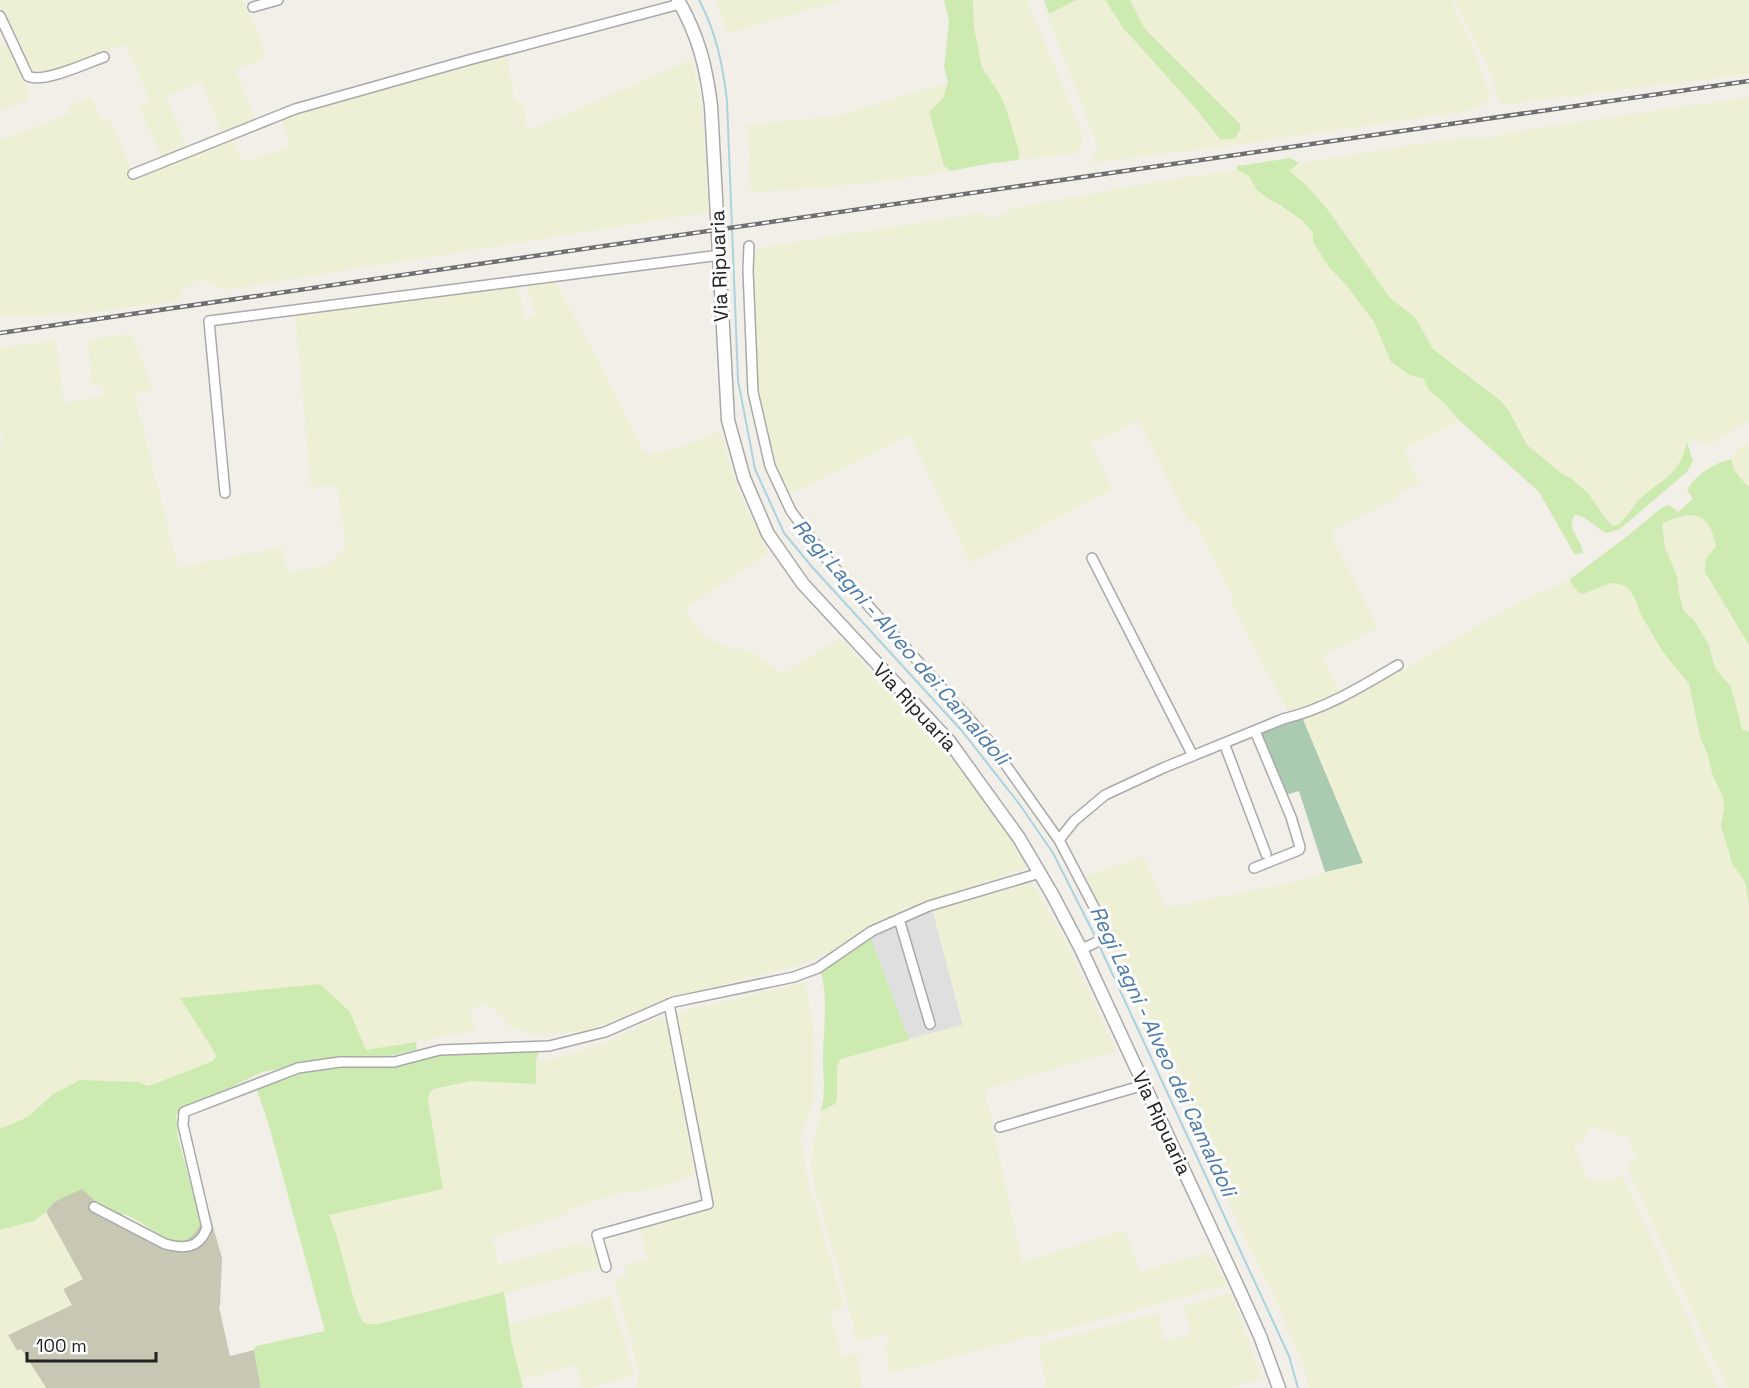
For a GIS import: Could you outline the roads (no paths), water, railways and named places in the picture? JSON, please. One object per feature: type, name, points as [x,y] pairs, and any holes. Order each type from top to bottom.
[{"type":"street","points":[[253,7],[278,0]]},
{"type":"street","points":[[133,174],[295,109],[679,2]]},
{"type":"street","name":"Via Ripuaria","points":[[679,2],[695,34],[707,74],[711,106],[720,255],[722,344],[728,420],[744,478],[768,534],[803,585],[949,741],[997,806],[1086,947],[1144,1085],[1256,1326],[1279,1388]]},
{"type":"street","points":[[0,16],[28,76],[33,79],[46,77],[104,57]]},
{"type":"street","points":[[749,246],[753,392],[770,466],[791,511],[825,557],[988,740],[1059,840],[1104,923],[1105,935],[1086,947]]},
{"type":"street","points":[[225,493],[209,321],[720,255]]},
{"type":"street","points":[[1092,558],[1193,756]]},
{"type":"street","points":[[1059,840],[1074,821],[1105,795],[1256,730],[1327,705],[1398,665]]},
{"type":"street","points":[[1254,868],[1299,850],[1300,847],[1291,817],[1256,730]]},
{"type":"street","points":[[1224,743],[1266,854]]},
{"type":"street","points":[[94,1207],[165,1244],[177,1247],[193,1246],[204,1238],[207,1228],[183,1125],[184,1112],[298,1068],[340,1062],[394,1062],[440,1050],[549,1046],[605,1032],[669,1004],[794,977],[818,968],[872,931],[929,906],[1040,873]]},
{"type":"street","points":[[899,919],[930,1024]]},
{"type":"street","points":[[606,1268],[597,1235],[708,1204],[669,1004]]},
{"type":"street","points":[[1000,1127],[1144,1085]]},
{"type":"waterway","name":"Regi Lagni - Alveo dei Camaldoli","points":[[699,0],[718,49],[727,101],[738,380],[755,469],[784,533],[813,568],[962,731],[1020,805],[1053,853],[1097,940]]},
{"type":"waterway","name":"Regi Lagni - Alveo dei Camaldoli","points":[[1099,945],[1289,1356],[1298,1388]]},
{"type":"railway","points":[[0,333],[1749,81]]}]
